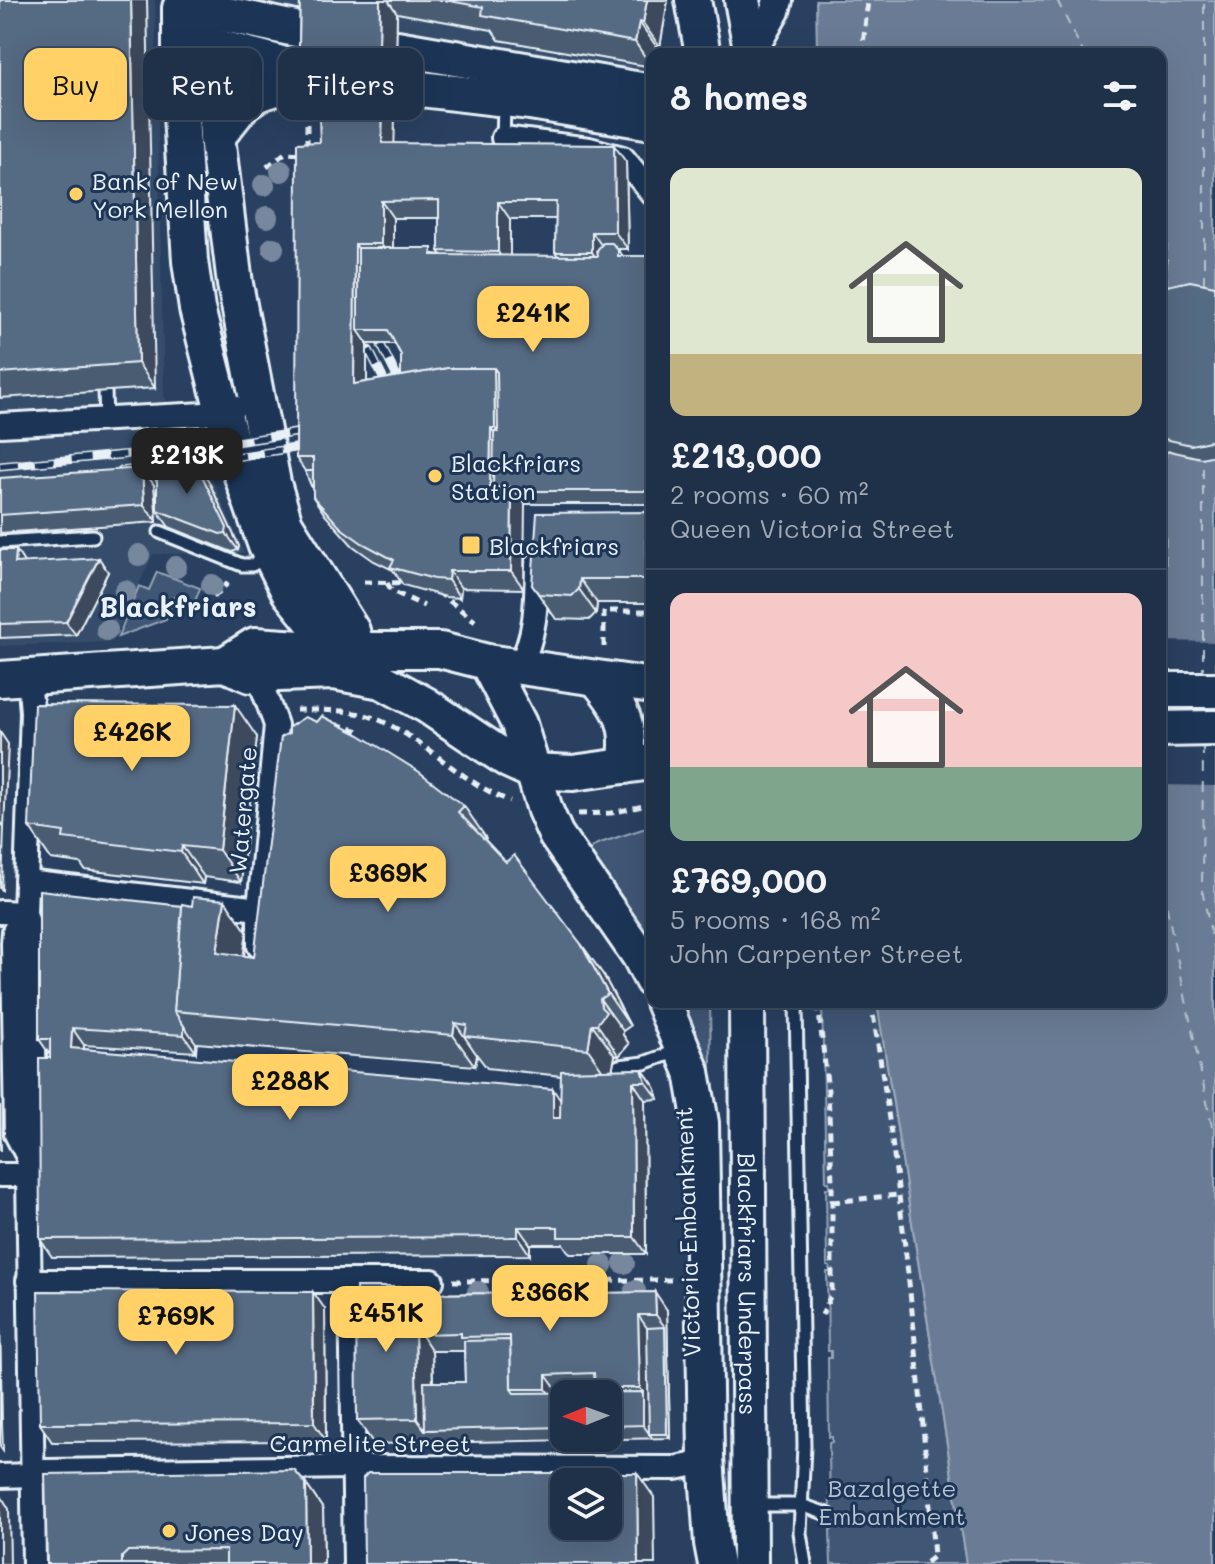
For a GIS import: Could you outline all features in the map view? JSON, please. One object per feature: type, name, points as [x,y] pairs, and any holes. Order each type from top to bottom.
[{"type":"main road","points":[[693,0],[702,48]]},
{"type":"main road","points":[[716,0],[740,48]]},
{"type":"main road","points":[[742,0],[743,48]]},
{"type":"main road","points":[[196,17],[317,33]]},
{"type":"main road","points":[[196,17],[252,57],[278,62]]},
{"type":"main road","points":[[196,17],[217,137],[235,284],[273,483],[285,524],[282,548]]},
{"type":"main road","points":[[196,17],[180,99],[190,261],[197,309],[233,450],[282,548],[342,612],[356,667]]},
{"type":"main road","points":[[423,55],[630,108]]},
{"type":"main road","points":[[217,137],[244,103],[257,94],[278,90]]},
{"type":"main road","points":[[423,90],[504,100],[630,108]]},
{"type":"main road","points":[[225,664],[255,645],[356,667],[426,705],[508,760],[532,771],[573,773],[638,764],[628,748],[625,720],[600,663]]},
{"type":"main road","points":[[14,678],[225,664],[258,675],[356,667],[440,650],[503,664],[600,663],[646,683]]},
{"type":"main road","points":[[503,664],[545,810],[567,853],[646,968]]},
{"type":"main road","points":[[1166,690],[1215,690]]},
{"type":"main road","points":[[1166,729],[1215,728]]},
{"type":"main road","points":[[666,1008],[684,1049],[701,1123],[706,1457],[716,1564]]},
{"type":"main road","name":"Blackfriars Underpass","points":[[747,1008],[750,1564]]},
{"type":"street","points":[[747,48],[775,11],[778,0]]},
{"type":"street","points":[[504,148],[589,149],[623,158],[646,186]]},
{"type":"street","points":[[0,425],[204,414],[257,400]]},
{"type":"street","points":[[503,664],[530,647],[535,625],[538,542]]},
{"type":"street","name":"Watergate","points":[[258,675],[276,725],[259,909],[258,957]]},
{"type":"street","points":[[14,678],[32,712],[25,916],[14,931],[14,1007],[16,1134],[28,1166],[34,1564]]},
{"type":"street","points":[[26,882],[259,909]]},
{"type":"street","points":[[0,912],[25,916]]},
{"type":"street","points":[[0,1175],[28,1166]]},
{"type":"street","points":[[28,1281],[432,1281]]},
{"type":"street","points":[[351,1281],[355,1564]]},
{"type":"street","name":"Carmelite Street","points":[[0,1476],[32,1475],[45,1471],[355,1467],[676,1468],[706,1457]]},
{"type":"lane","points":[[504,100],[504,148]]},
{"type":"lane","points":[[105,391],[106,419]]},
{"type":"lane","points":[[160,532],[242,565],[252,565],[282,548]]},
{"type":"lane","points":[[0,542],[93,536]]},
{"type":"lane","points":[[796,1008],[804,1446],[800,1533],[805,1564]]},
{"type":"lane","points":[[619,1066],[644,1063],[684,1049]]},
{"type":"lane","points":[[751,1505],[801,1505],[830,1515]]},
{"type":"path","points":[[863,48],[868,0]]},
{"type":"path","points":[[267,167],[285,153],[307,154],[309,120]]},
{"type":"path","points":[[364,582],[414,583]]},
{"type":"path","points":[[214,597],[228,583]]},
{"type":"path","points":[[387,583],[392,591],[424,606]]},
{"type":"path","points":[[428,584],[475,621]]},
{"type":"path","points":[[600,663],[604,611],[646,611]]},
{"type":"path","points":[[272,710],[351,713],[379,720],[492,794],[545,810],[589,815],[646,805]]},
{"type":"path","points":[[336,735],[339,725],[362,732]]},
{"type":"path","points":[[819,1008],[828,1091],[832,1202],[832,1292],[821,1318]]},
{"type":"path","points":[[872,1008],[919,1374],[934,1556],[924,1564]]},
{"type":"path","points":[[832,1202],[897,1195]]},
{"type":"path","points":[[432,1281],[672,1280]]},
{"type":"shaded area","points":[[0,0],[155,0],[156,48],[143,48],[143,120],[158,120],[164,396],[212,478],[244,553],[153,554],[112,642],[0,646]]},
{"type":"shaded area","points":[[242,0],[669,0],[661,48],[646,48],[646,82]]},
{"type":"shaded area","points":[[816,0],[1215,0],[1215,1564],[966,1564],[878,1008],[1166,1008],[1166,48],[817,48]]},
{"type":"green space","points":[[157,572],[200,588],[194,604],[174,597],[166,619],[118,637],[139,586],[149,590]]},
{"type":"green space","points":[[646,828],[646,946],[580,857],[597,844]]},
{"type":"green space","points":[[683,1008],[710,1008],[711,1072],[705,1066],[698,1040]]},
{"type":"green space","name":"Bazalgette Embankment","points":[[822,1008],[878,1008],[966,1564],[831,1564],[830,1530],[833,1524],[830,1523],[829,1443],[832,1437],[829,1437],[828,1358],[831,1358],[831,1351],[828,1351],[827,1272],[830,1272],[830,1267],[827,1266],[826,1188],[829,1188],[829,1182],[826,1182]]},
{"type":"pier","points":[[1166,641],[1215,642],[1215,786],[1166,785]]},
{"type":"building","name":"Bank of New York Mellon","points":[[0,0],[131,0],[138,363],[0,373]]},
{"type":"building","points":[[300,0],[380,0],[379,48],[299,48]]},
{"type":"building","points":[[444,0],[647,0],[643,23],[639,22],[635,42],[482,15],[483,7]]},
{"type":"building","points":[[320,120],[382,120],[382,143],[614,145],[615,232],[592,232],[592,252],[555,252],[556,202],[498,202],[498,252],[439,251],[439,200],[381,201],[381,244],[355,244],[354,384],[447,368],[494,368],[495,428],[491,428],[490,487],[512,487],[511,571],[449,571],[448,580],[390,567],[394,560],[341,528],[313,497],[313,458],[296,458],[297,143],[320,142]]},
{"type":"building","points":[[603,243],[612,243],[618,250],[618,256],[646,256],[646,491],[515,491],[512,487],[493,487],[494,432],[498,432],[497,372],[494,368],[447,368],[401,376],[401,355],[388,330],[358,330],[358,248],[432,248],[432,255],[598,256],[597,250]]},
{"type":"building","points":[[1190,281],[1215,286],[1215,440],[1191,445],[1166,439],[1166,286]]},
{"type":"building","points":[[196,463],[227,528],[226,533],[220,534],[157,510],[157,476],[152,475],[152,465]]},
{"type":"building","points":[[142,468],[144,505],[0,515],[0,478]]},
{"type":"building","points":[[305,471],[313,471],[313,490]]},
{"type":"building","points":[[646,512],[646,579],[580,579],[579,589],[572,596],[539,594],[532,585],[537,513]]},
{"type":"building","points":[[0,550],[16,550],[15,563],[99,558],[66,622],[0,624]]},
{"type":"building","points":[[34,704],[235,705],[219,850],[182,846],[181,852],[63,838],[64,832],[29,827]]},
{"type":"building","points":[[322,716],[360,735],[418,771],[464,806],[458,812],[506,862],[514,855],[581,944],[608,994],[600,999],[601,1007],[606,1012],[597,1024],[592,1024],[588,1049],[465,1036],[467,1025],[455,1023],[453,1035],[174,1011],[182,904],[192,906],[193,897],[225,900],[217,952],[254,957],[281,737],[289,733],[289,727],[305,717],[317,722]]},
{"type":"building","points":[[39,890],[182,906],[174,1011],[184,1026],[184,1035],[72,1028],[71,1048],[553,1089],[553,1118],[560,1118],[561,1071],[642,1069],[646,1082],[633,1082],[634,1237],[558,1237],[558,1227],[518,1227],[518,1237],[40,1239],[39,1058],[50,1058],[50,1039],[39,1039]]},
{"type":"building","points":[[356,1287],[414,1287],[417,1419],[357,1420]]},
{"type":"building","points":[[38,1291],[313,1292],[314,1423],[40,1424]]},
{"type":"building","points":[[655,1292],[656,1315],[638,1315],[640,1388],[622,1388],[622,1380],[594,1380],[594,1373],[546,1375],[546,1389],[511,1389],[510,1336],[421,1334],[419,1294],[523,1293],[527,1300],[537,1300],[538,1305],[593,1305],[592,1293]]},
{"type":"building","points":[[665,1327],[667,1434],[649,1434],[647,1328]]},
{"type":"building","points":[[510,1340],[511,1389],[514,1393],[550,1393],[550,1427],[425,1430],[424,1382],[465,1382],[464,1341]]},
{"type":"building","points":[[622,1392],[643,1392],[643,1425],[622,1426]]},
{"type":"building","points":[[294,1470],[306,1484],[307,1564],[226,1564],[226,1550],[128,1551],[122,1557],[122,1564],[47,1564],[45,1474]]},
{"type":"building","points":[[368,1473],[550,1473],[550,1540],[622,1540],[622,1473],[637,1473],[638,1564],[364,1564],[363,1478]]},
{"type":"ferry route","points":[[1057,0],[1081,48]]},
{"type":"ferry route","points":[[1204,0],[1204,284]]},
{"type":"ferry route","points":[[1166,219],[1167,289]]},
{"type":"ferry route","points":[[1203,458],[1203,676]]},
{"type":"ferry route","points":[[1203,746],[1202,890],[1215,952]]},
{"type":"ferry route","points":[[1166,904],[1215,1141]]},
{"type":"tunnel","points":[[618,87],[629,0]]},
{"type":"railway","points":[[381,345],[405,393]]},
{"type":"railway","points":[[369,350],[392,396]]},
{"type":"railway","points":[[0,466],[197,448],[308,431]]},
{"type":"railway","points":[[120,471],[308,446]]},
{"type":"place","name":"Bank of New York Mellon","points":[[76,194]]},
{"type":"place","name":"Blackfriars Station","points":[[435,476]]},
{"type":"place","name":"Blackfriars","points":[[471,545]]},
{"type":"place","name":"Jones Day","points":[[169,1531]]},
{"type":"district","name":"Blackfriars","points":[[178,606]]}]
